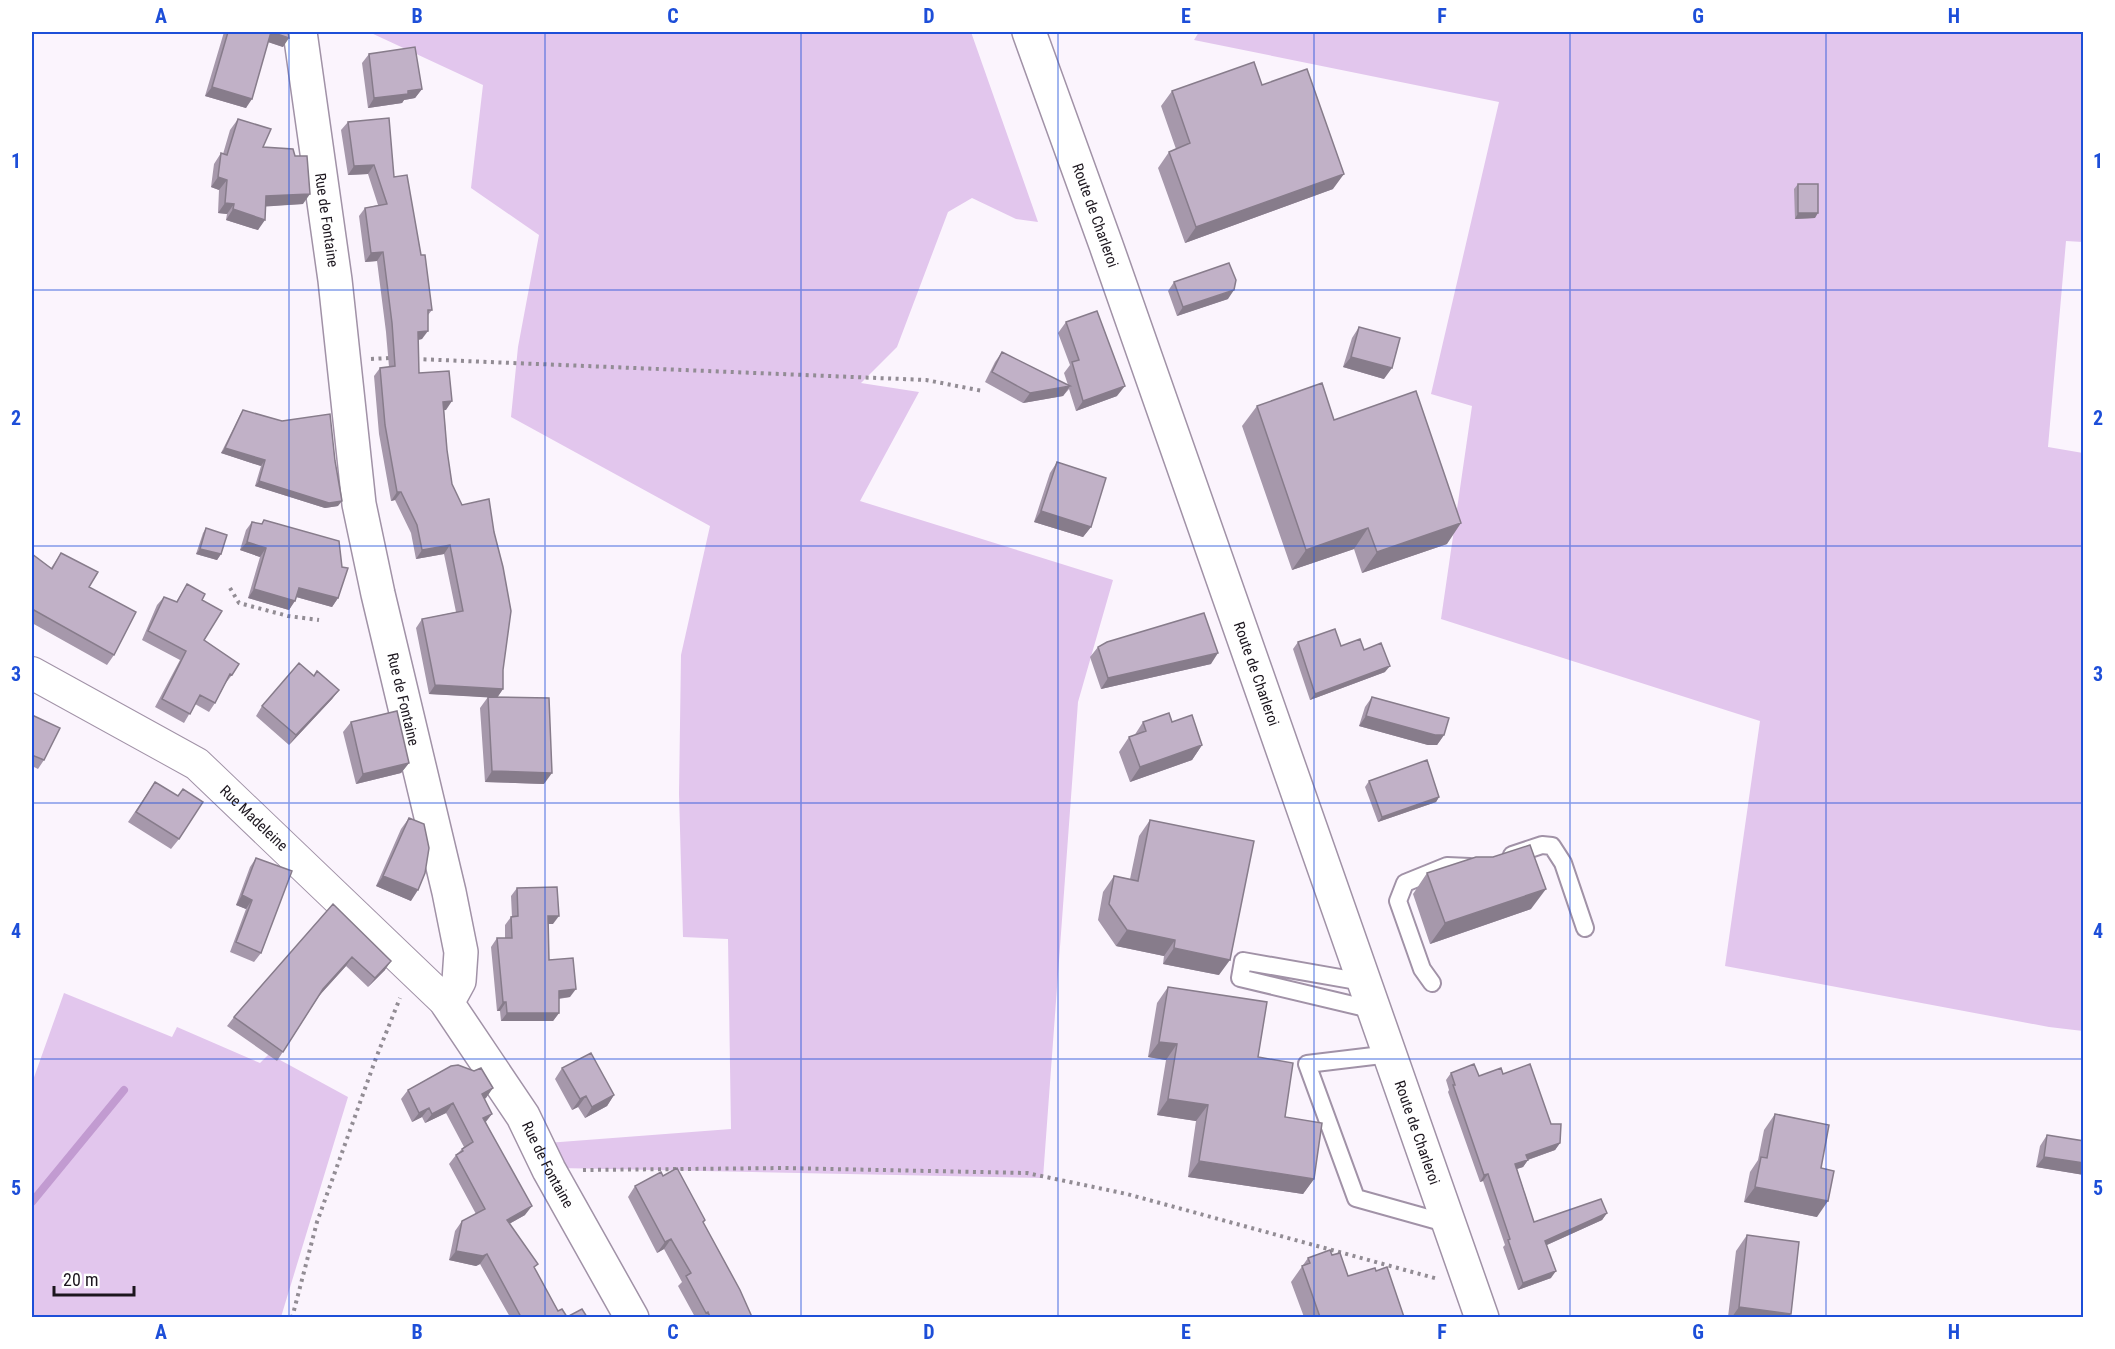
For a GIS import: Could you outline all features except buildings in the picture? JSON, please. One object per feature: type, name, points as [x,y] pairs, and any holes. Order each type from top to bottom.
[{"type":"street","name":"Rue de Fontaine","points":[[300,32],[335,280],[359,504],[380,605],[449,892],[461,952],[459,981],[447,1003],[523,1116],[549,1170],[632,1317]]},
{"type":"street","name":"Route de Charleroi","points":[[1029,32],[1115,270],[1478,1303]]},
{"type":"street","name":"Rue Madeleine","points":[[32,673],[198,764],[447,1003]]},
{"type":"lane","points":[[1431,983],[1422,969],[1398,901],[1405,883],[1447,866],[1476,868],[1542,845],[1552,846],[1563,863],[1585,928]]},
{"type":"lane","points":[[1243,961],[1369,996],[1240,978],[1243,961]]},
{"type":"lane","points":[[1390,1054],[1307,1064],[1356,1198],[1450,1224]]},
{"type":"path","points":[[343,360],[390,358]]},
{"type":"path","points":[[414,359],[926,380],[982,392]]},
{"type":"path","points":[[230,588],[240,603],[288,616],[319,620]]},
{"type":"path","points":[[292,1317],[317,1222],[375,1058],[412,969]]},
{"type":"path","points":[[549,1170],[783,1168],[1027,1173],[1127,1194],[1478,1303]]},
{"type":"shaded area","points":[[369,32],[971,32],[1038,222],[1016,219],[972,198],[948,212],[897,347],[861,383],[919,392],[860,501],[1113,580],[1078,702],[1043,1178],[559,1168],[547,1143],[731,1129],[728,939],[683,937],[679,794],[681,655],[710,526],[511,417],[518,347],[539,235],[471,188],[483,85]]},
{"type":"shaded area","points":[[1199,32],[2083,32],[2083,242],[2066,241],[2048,447],[2083,453],[2083,1031],[2049,1027],[1725,966],[1760,721],[1441,619],[1472,406],[1431,394],[1499,102],[1194,40]]},
{"type":"shaded area","points":[[64,993],[172,1037],[177,1027],[260,1063],[269,1054],[348,1097],[281,1317],[32,1317],[32,1083]]},
{"type":"waterway","points":[[32,1202],[124,1090]]}]
